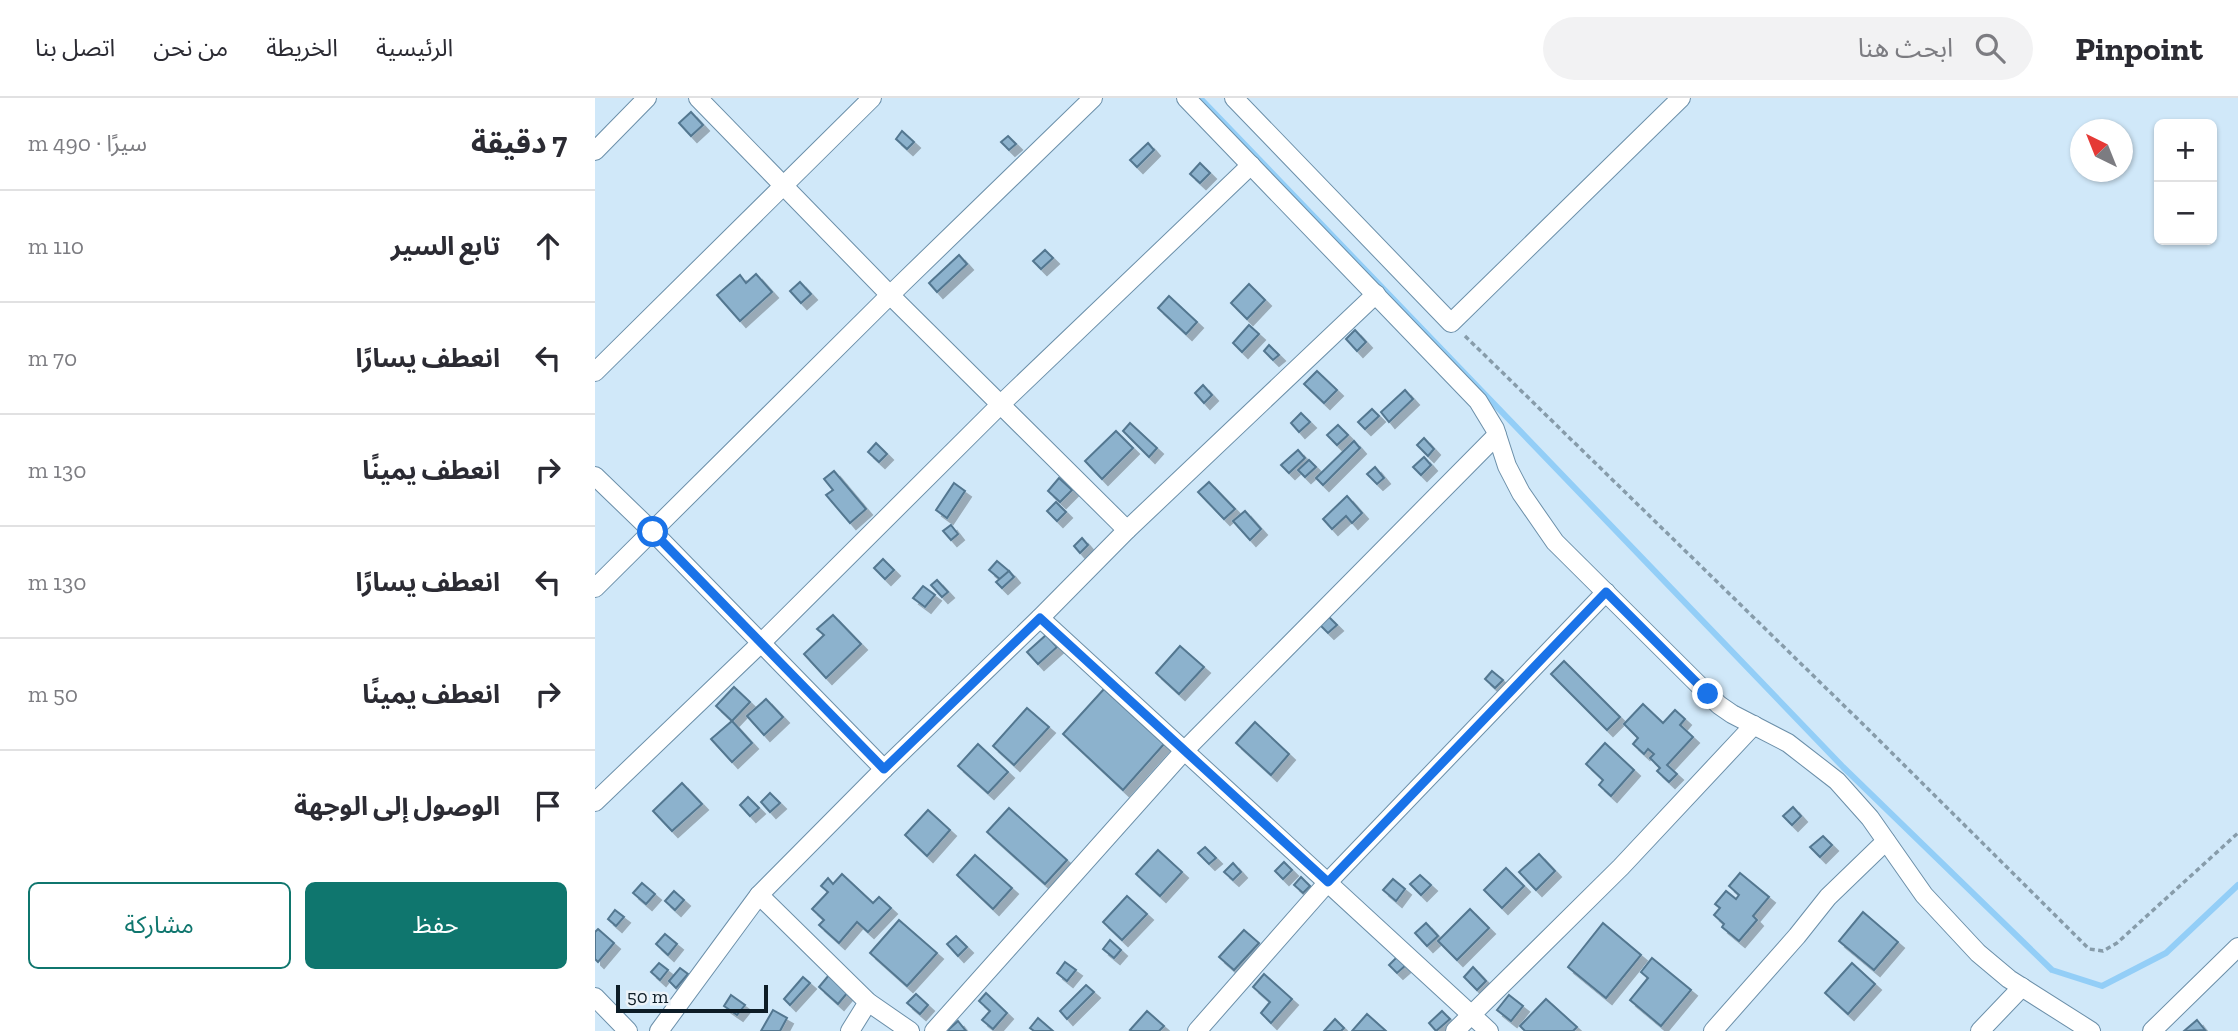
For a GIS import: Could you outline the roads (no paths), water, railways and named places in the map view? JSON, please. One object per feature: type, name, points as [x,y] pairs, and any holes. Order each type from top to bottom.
[{"type":"street","points":[[595,151],[647,98]]},
{"type":"street","points":[[698,98],[890,295],[1127,530]]},
{"type":"street","points":[[595,372],[872,98]]},
{"type":"street","points":[[595,588],[1093,98]]},
{"type":"street","points":[[1185,98],[1469,390],[1486,412],[1507,466],[1537,518],[1571,559],[1719,705],[1788,743],[1829,774],[1852,796],[1924,895],[1978,953],[2022,987],[2091,1031]]},
{"type":"street","points":[[1234,98],[1451,323],[1681,98]]},
{"type":"street","points":[[595,802],[761,643],[1000,405],[1251,165]]},
{"type":"street","points":[[659,1031],[759,895],[1127,530],[1376,294]]},
{"type":"street","points":[[933,1031],[1184,751],[1497,435]]},
{"type":"street","points":[[595,476],[884,769]]},
{"type":"street","points":[[1197,1031],[1328,882],[1606,592]]},
{"type":"street","points":[[1040,618],[1489,1031]]},
{"type":"street","points":[[1455,1031],[1621,867],[1754,724]]},
{"type":"street","points":[[1713,1031],[1828,897],[1886,841]]},
{"type":"street","points":[[759,895],[868,1002],[910,1031]]},
{"type":"street","points":[[2152,1031],[2238,947]]},
{"type":"street","points":[[1980,1031],[2022,987]]},
{"type":"street","points":[[595,997],[628,1031]]},
{"type":"street","points":[[850,1031],[868,1002]]},
{"type":"waterway","points":[[1200,98],[1843,767],[2052,970],[2102,986],[2166,953],[2238,885]]}]
